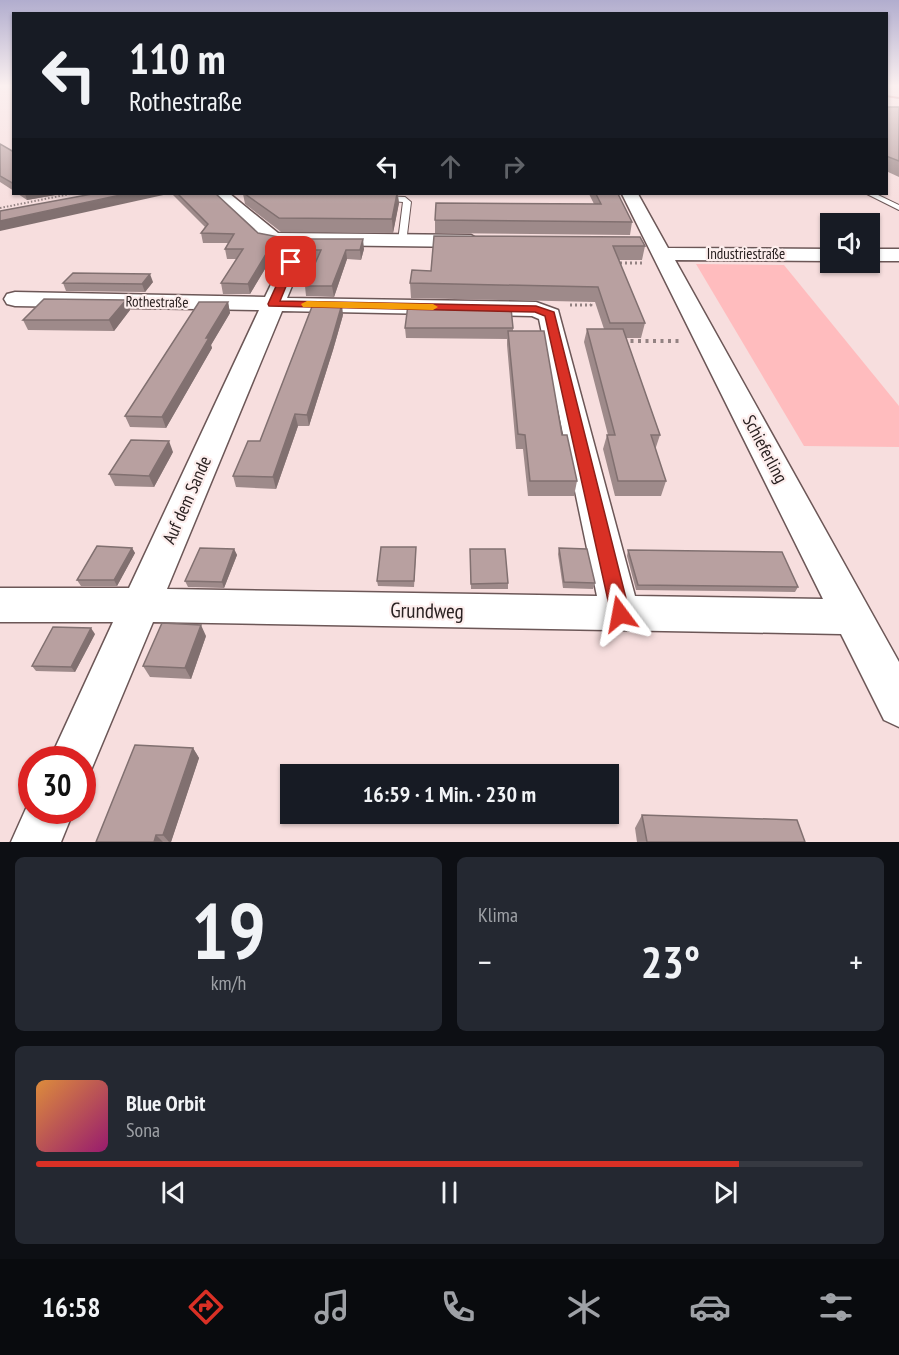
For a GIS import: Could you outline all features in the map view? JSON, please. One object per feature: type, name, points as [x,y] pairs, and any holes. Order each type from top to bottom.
[{"type":"street","name":"Schieferling","points":[[631,195],[855,617],[887,658],[899,705]]},
{"type":"street","points":[[229,198],[269,237],[301,241],[488,242]]},
{"type":"street","name":"Auf dem Sande","points":[[79,746],[301,241]]},
{"type":"street","name":"Industriestraße","points":[[632,243],[662,253],[820,255]]},
{"type":"street","points":[[880,255],[899,255]]},
{"type":"street","name":"Rothestraße","points":[[15,299],[536,309],[547,313]]},
{"type":"street","points":[[547,313],[620,614]]},
{"type":"street","name":"Grundweg","points":[[0,605],[141,605],[855,617]]},
{"type":"street","points":[[36,842],[44,824]]},
{"type":"lane","points":[[873,195],[899,208]]},
{"type":"lane","points":[[371,198],[405,199],[407,202],[403,241]]},
{"type":"path","points":[[0,208],[65,195]]},
{"type":"path","points":[[612,263],[662,253]]},
{"type":"path","points":[[547,313],[555,305],[591,305],[588,294]]},
{"type":"path","points":[[615,340],[708,341]]},
{"type":"shaded area","points":[[696,264],[784,265],[899,406],[899,447],[804,446]]},
{"type":"building","points":[[888,125],[899,125],[899,161],[888,157]]},
{"type":"building","points":[[0,144],[12,151],[12,183],[0,176]]},
{"type":"building","points":[[87,195],[120,195],[0,221],[0,211]]},
{"type":"building","points":[[179,195],[217,195],[258,233],[284,238],[279,249],[269,249],[248,284],[221,283],[243,249],[225,249],[234,234],[201,233],[208,224]]},
{"type":"building","points":[[246,195],[397,195],[392,219],[279,218]]},
{"type":"building","points":[[596,195],[618,195],[632,222],[435,220],[436,203],[601,204]]},
{"type":"building","points":[[434,236],[640,237],[645,246],[613,246],[645,323],[610,323],[598,287],[410,283],[412,270],[431,271]]},
{"type":"building","points":[[309,239],[363,239],[360,250],[346,250],[332,286],[305,286],[321,250],[304,250]]},
{"type":"building","points":[[73,273],[150,274],[142,284],[63,283]]},
{"type":"building","points":[[44,299],[126,300],[109,320],[23,320]]},
{"type":"building","points":[[199,302],[228,302],[162,417],[125,416]]},
{"type":"building","points":[[313,304],[342,304],[307,415],[295,414],[273,477],[233,476],[248,441],[260,441]]},
{"type":"building","points":[[408,305],[511,308],[513,328],[405,328]]},
{"type":"building","points":[[587,329],[623,329],[660,435],[651,435],[666,481],[618,481],[607,435],[615,435]]},
{"type":"building","points":[[508,331],[544,331],[562,435],[567,435],[577,481],[530,481],[525,435],[518,434]]},
{"type":"building","points":[[131,440],[169,441],[149,476],[109,474]]},
{"type":"building","points":[[97,546],[132,548],[114,580],[77,580]]},
{"type":"building","points":[[381,547],[416,547],[414,581],[377,581]]},
{"type":"building","points":[[200,548],[234,549],[222,582],[185,581]]},
{"type":"building","points":[[559,548],[587,549],[595,583],[564,582]]},
{"type":"building","points":[[470,549],[505,549],[508,583],[471,584]]},
{"type":"building","points":[[628,550],[782,552],[798,587],[638,585]]},
{"type":"building","points":[[162,623],[201,625],[185,668],[143,666]]},
{"type":"building","points":[[53,627],[91,628],[71,667],[32,666]]},
{"type":"building","points":[[135,745],[193,748],[163,835],[156,835],[154,842],[96,842]]},
{"type":"building","points":[[642,815],[797,820],[805,842],[647,842]]},
{"type":"slow traffic","points":[[307,304],[433,307]]},
{"type":"route","points":[[291,262],[273,304],[536,309],[550,315],[620,614]]}]
